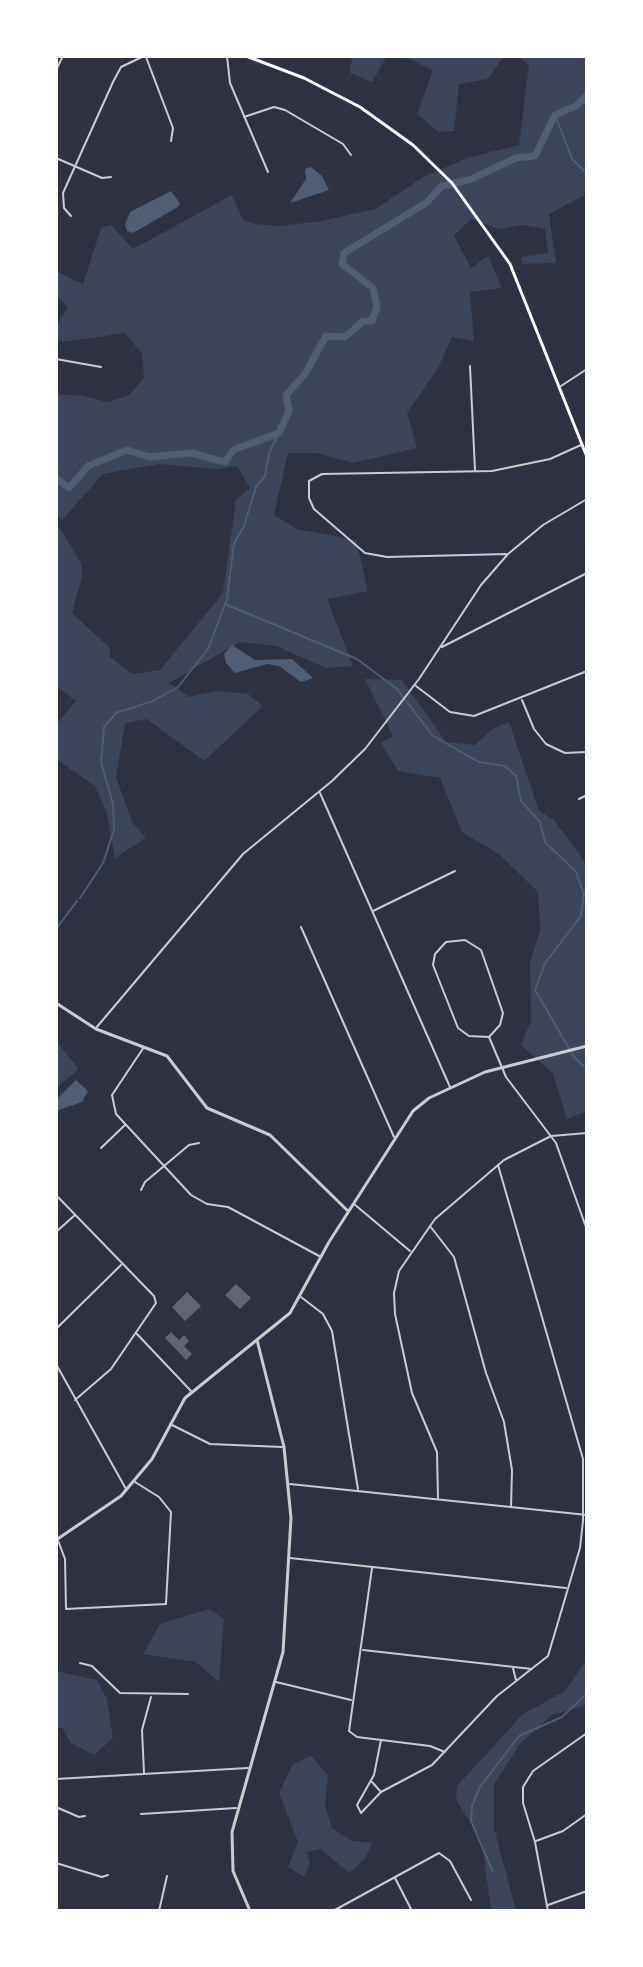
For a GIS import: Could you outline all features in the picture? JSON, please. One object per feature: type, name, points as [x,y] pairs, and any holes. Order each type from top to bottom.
[{"type":"main road","points":[[246,56],[313,83],[360,107],[404,137],[473,208],[510,264],[587,457]]},
{"type":"street","points":[[56,70],[63,56]]},
{"type":"street","points":[[71,216],[62,201],[121,67],[145,56],[173,128],[171,141]]},
{"type":"street","points":[[227,56],[225,66],[243,117],[268,172]]},
{"type":"street","points":[[243,117],[274,107],[285,110],[343,144],[351,155]]},
{"type":"street","points":[[56,158],[102,178],[111,177]]},
{"type":"street","points":[[56,359],[101,367]]},
{"type":"street","points":[[470,366],[475,471]]},
{"type":"street","points":[[560,386],[587,369]]},
{"type":"street","points":[[508,554],[369,554],[355,548],[331,526],[309,498],[309,482],[317,475],[475,471],[531,464],[582,445]]},
{"type":"street","points":[[96,1029],[237,861],[351,764],[408,695],[481,585],[508,554],[551,520],[587,499]]},
{"type":"street","points":[[441,647],[484,629],[587,573]]},
{"type":"street","points":[[415,685],[446,709],[464,716],[486,714],[587,671]]},
{"type":"street","points":[[521,699],[534,729],[546,744],[565,753],[587,752]]},
{"type":"street","points":[[319,792],[451,1088]]},
{"type":"street","points":[[579,799],[587,795]]},
{"type":"street","points":[[372,912],[455,871]]},
{"type":"street","points":[[301,927],[394,1137]]},
{"type":"street","points":[[465,940],[481,950],[503,1013],[500,1025],[489,1037],[476,1038],[462,1033],[452,1016],[433,965],[435,954],[446,942],[465,940]]},
{"type":"street","points":[[56,1003],[96,1029],[170,1058],[207,1108],[251,1124],[276,1139],[348,1211]]},
{"type":"street","points":[[489,1037],[501,1067],[561,1154],[587,1230]]},
{"type":"street","points":[[144,1046],[112,1095],[116,1114],[200,1201],[228,1207],[321,1257]]},
{"type":"street","points":[[135,1482],[159,1497],[171,1512],[166,1604],[66,1609],[65,1559],[57,1538],[98,1514],[135,1482],[191,1391],[286,1318],[394,1137],[418,1107],[451,1088],[501,1067],[587,1046]]},
{"type":"street","points":[[101,1148],[126,1124]]},
{"type":"street","points":[[438,1499],[437,1452],[412,1393],[394,1308],[396,1278],[429,1225],[498,1165],[551,1136],[587,1133]]},
{"type":"street","points":[[141,1190],[145,1182],[189,1145],[199,1143]]},
{"type":"street","points":[[381,1740],[372,1781],[358,1803],[359,1812],[366,1811],[381,1792],[432,1765],[516,1680],[551,1651],[580,1548],[585,1515],[583,1459],[498,1165]]},
{"type":"street","points":[[56,1195],[156,1300],[154,1309],[102,1378],[75,1400]]},
{"type":"street","points":[[353,1203],[410,1251]]},
{"type":"street","points":[[56,1232],[75,1215]]},
{"type":"street","points":[[429,1225],[454,1257],[486,1373],[504,1422],[512,1470],[511,1507]]},
{"type":"street","points":[[56,1329],[122,1264]]},
{"type":"street","points":[[301,1297],[323,1314],[332,1331],[358,1491]]},
{"type":"street","points":[[136,1334],[191,1391]]},
{"type":"street","points":[[250,1911],[232,1864],[236,1808],[284,1645],[289,1558],[289,1484],[284,1447],[257,1340]]},
{"type":"street","points":[[56,1364],[126,1490]]},
{"type":"street","points":[[170,1424],[210,1444],[284,1447]]},
{"type":"street","points":[[289,1484],[585,1515]]},
{"type":"street","points":[[289,1558],[568,1588]]},
{"type":"street","points":[[372,1567],[362,1650],[348,1725],[350,1733],[430,1746],[445,1752]]},
{"type":"street","points":[[362,1650],[532,1669]]},
{"type":"street","points":[[80,1663],[92,1666],[104,1675],[115,1691],[151,1695],[188,1694]]},
{"type":"street","points":[[513,1667],[516,1680]]},
{"type":"street","points":[[274,1682],[352,1701]]},
{"type":"street","points":[[144,1774],[142,1730],[151,1695]]},
{"type":"street","points":[[548,1911],[535,1842],[523,1803],[525,1782],[553,1755],[587,1733]]},
{"type":"street","points":[[56,1779],[248,1768]]},
{"type":"street","points":[[372,1781],[381,1792]]},
{"type":"street","points":[[56,1807],[85,1816]]},
{"type":"street","points":[[141,1814],[236,1808]]},
{"type":"street","points":[[535,1842],[563,1831],[587,1814]]},
{"type":"street","points":[[333,1911],[410,1866],[441,1853],[450,1861],[471,1900]]},
{"type":"street","points":[[56,1863],[102,1877],[108,1875]]},
{"type":"street","points":[[159,1911],[167,1876]]},
{"type":"street","points":[[394,1877],[412,1911]]},
{"type":"street","points":[[547,1905],[587,1891]]},
{"type":"shaded area","points":[[352,56],[387,56],[372,82],[350,73]]},
{"type":"shaded area","points":[[403,56],[504,56],[488,79],[459,84],[454,131],[439,132],[417,114],[433,70]]},
{"type":"shaded area","points":[[517,56],[587,56],[587,194],[549,214],[556,263],[522,264],[521,257],[548,253],[545,229],[523,225],[499,229],[471,219],[454,236],[471,268],[488,256],[502,288],[470,292],[474,341],[452,337],[438,368],[407,413],[417,448],[353,463],[316,453],[288,453],[274,515],[297,529],[356,540],[368,591],[327,599],[353,666],[326,668],[276,646],[240,642],[169,683],[189,697],[215,691],[248,694],[263,706],[204,761],[147,719],[125,723],[116,777],[132,822],[146,838],[115,858],[107,814],[95,786],[56,759],[56,725],[76,701],[56,686],[56,522],[81,563],[82,577],[72,613],[110,648],[110,657],[133,674],[160,670],[223,593],[236,500],[250,488],[237,466],[219,469],[159,464],[103,474],[62,520],[56,515],[56,394],[107,402],[128,396],[144,378],[142,354],[125,333],[64,342],[56,340],[56,327],[68,307],[56,296],[56,271],[83,284],[101,228],[111,225],[133,249],[232,195],[243,220],[256,224],[279,226],[321,221],[375,209],[423,177],[467,158],[519,145],[529,65]]},
{"type":"shaded area","points":[[311,167],[322,176],[329,190],[290,203],[306,179],[305,169]]},
{"type":"shaded area","points":[[171,191],[180,203],[178,207],[133,233],[127,231],[125,225],[130,212]]},
{"type":"shaded area","points":[[232,645],[255,660],[292,659],[313,678],[301,682],[279,666],[267,664],[235,673],[226,663],[224,654]]},
{"type":"shaded area","points":[[365,679],[402,680],[446,742],[475,745],[491,730],[509,722],[539,811],[554,820],[587,865],[587,1111],[567,1119],[553,1074],[521,1045],[531,1021],[530,963],[540,930],[538,892],[499,854],[462,832],[440,778],[398,771],[381,743],[393,736]]},
{"type":"shaded area","points":[[56,1041],[79,1069],[56,1088]]},
{"type":"shaded area","points":[[76,1080],[88,1091],[82,1102],[56,1111],[56,1100]]},
{"type":"shaded area","points":[[209,1609],[224,1619],[219,1682],[196,1662],[143,1654],[160,1624]]},
{"type":"shaded area","points":[[587,1659],[587,1705],[552,1715],[520,1744],[494,1784],[494,1828],[516,1911],[491,1911],[482,1841],[456,1800],[457,1786],[523,1714],[565,1691]]},
{"type":"shaded area","points":[[56,1671],[97,1680],[107,1699],[113,1738],[94,1755],[71,1743],[62,1728],[56,1728]]},
{"type":"shaded area","points":[[311,1756],[328,1775],[325,1806],[332,1828],[352,1841],[372,1843],[365,1859],[349,1873],[321,1849],[307,1852],[310,1863],[304,1877],[288,1867],[298,1842],[279,1793],[293,1764]]},
{"type":"building","points":[[236,1284],[251,1298],[240,1309],[225,1295]]},
{"type":"building","points":[[187,1292],[201,1306],[185,1321],[172,1307]]},
{"type":"building","points":[[171,1332],[179,1340],[184,1335],[189,1341],[184,1346],[192,1354],[186,1360],[165,1338]]},
{"type":"waterway","points":[[56,478],[69,488],[88,466],[127,450],[149,457],[191,453],[225,462],[233,450],[279,433],[289,411],[286,395],[305,374],[326,336],[345,337],[363,321],[372,321],[377,307],[373,288],[342,264],[344,253],[426,203],[442,186],[469,180],[516,158],[535,156],[555,115],[576,106],[587,95]]},
{"type":"waterway","points":[[555,115],[572,159],[587,174]]},
{"type":"waterway","points":[[80,898],[103,863],[114,830],[113,804],[101,762],[104,727],[116,713],[153,701],[178,687],[208,649],[227,599],[234,543],[244,526],[256,487],[265,476],[269,453],[279,433]]},
{"type":"waterway","points":[[225,604],[357,659],[397,689],[433,736],[479,762],[505,766],[516,776],[521,801],[540,822],[545,842],[576,872],[584,894],[581,916],[545,963],[535,990],[574,1057],[587,1069]]},
{"type":"waterway","points":[[56,929],[77,901]]},
{"type":"waterway","points":[[493,1872],[471,1821],[472,1806],[480,1787],[519,1736],[562,1717],[587,1693]]}]
